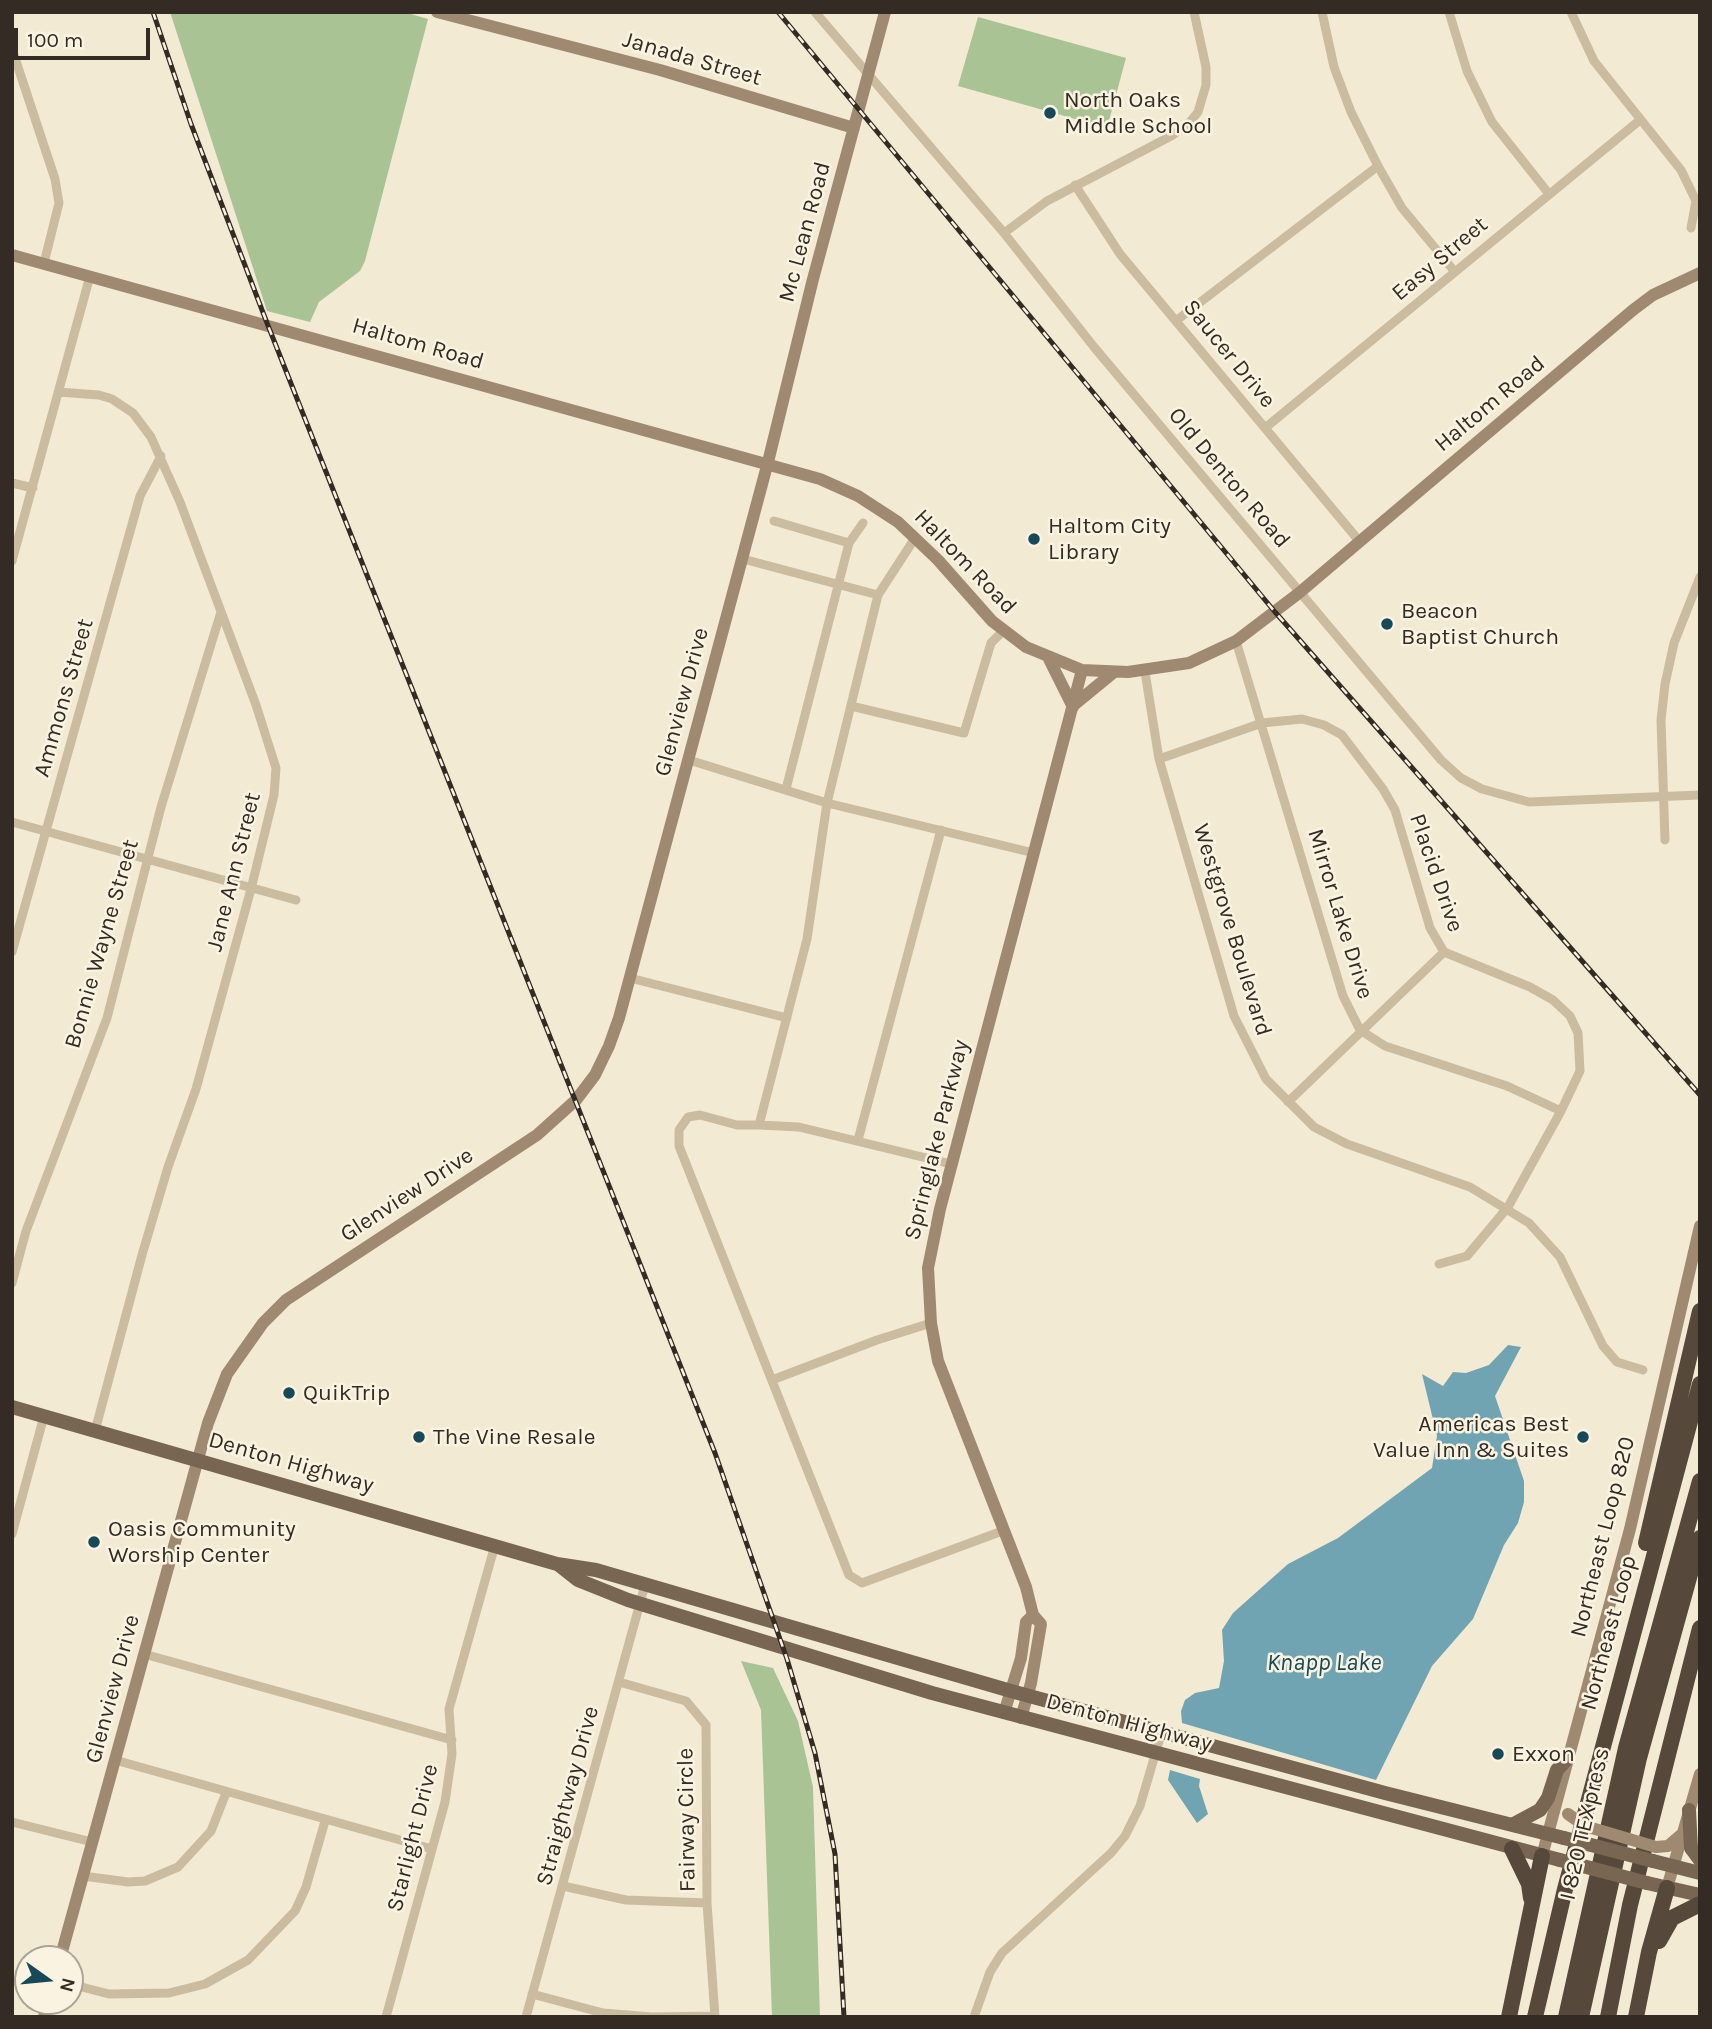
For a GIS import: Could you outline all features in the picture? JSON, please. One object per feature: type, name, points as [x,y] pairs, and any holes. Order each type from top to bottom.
[{"type":"highway","points":[[1632,1631],[1630,1611],[1700,1311]]},
{"type":"highway","name":"Northeast Loop","points":[[1535,2017],[1632,1631],[1700,1384]]},
{"type":"highway","name":"I 820 TEXpress","points":[[1566,2017],[1626,1748],[1700,1481]]},
{"type":"highway","name":"I 820 TEXpress","points":[[1581,2017],[1639,1758],[1700,1538]]},
{"type":"highway","points":[[1608,2017],[1630,1905],[1700,1628]]},
{"type":"highway","points":[[1683,1689],[1700,1657]]},
{"type":"highway","points":[[1512,1849],[1529,1884],[1532,1900]]},
{"type":"highway","points":[[1509,2017],[1542,1856]]},
{"type":"highway","points":[[1636,2017],[1649,1952],[1667,1888]]},
{"type":"highway","points":[[1649,1952],[1656,1948],[1672,1918],[1700,1904]]},
{"type":"main road","name":"Janada Street","points":[[437,12],[669,73],[854,128]]},
{"type":"main road","name":"Mc Lean Road","points":[[768,462],[884,12]]},
{"type":"main road","name":"Haltom Road","points":[[12,255],[768,462],[820,479],[858,496],[898,522],[1003,631],[1049,659],[1083,670],[1114,672],[1145,672],[1189,663],[1236,640],[1299,593],[1633,310],[1653,295],[1700,274]]},
{"type":"main road","name":"Glenview Drive","points":[[64,1945],[198,1460],[217,1396],[227,1374],[263,1323],[286,1300],[537,1135],[576,1100],[595,1075],[609,1046],[630,978],[768,462]]},
{"type":"main road","points":[[1049,659],[1073,707],[1114,672]]},
{"type":"main road","name":"Springlake Parkway","points":[[1021,1718],[1041,1625],[1033,1615],[1026,1587],[1005,1530],[939,1361],[931,1323],[928,1268],[951,1164],[1083,670]]},
{"type":"main road","name":"Northeast Loop 820","points":[[1542,1856],[1629,1529],[1700,1226]]},
{"type":"main road","name":"Denton Highway","points":[[12,1407],[1011,1691],[1700,1873]]},
{"type":"main road","name":"Denton Highway","points":[[557,1564],[588,1584],[640,1603],[1021,1718],[1512,1849],[1700,1895]]},
{"type":"main road","points":[[1004,1713],[1021,1658],[1026,1622],[1033,1615]]},
{"type":"main road","points":[[1514,1824],[1540,1810],[1548,1798],[1557,1770],[1567,1759]]},
{"type":"main road","points":[[1667,1888],[1700,1774]]},
{"type":"main road","points":[[1559,1790],[1569,1814],[1585,1826],[1656,1847],[1668,1846],[1682,1834]]},
{"type":"main road","points":[[1429,1827],[1443,1821],[1451,1809]]},
{"type":"main road","points":[[1689,1810],[1691,1848],[1700,1860]]},
{"type":"street","name":"Old Denton Road","points":[[815,12],[1004,233],[1094,347],[1299,593],[1441,760],[1461,778],[1492,793],[1529,802],[1663,794],[1700,795]]},
{"type":"street","points":[[1004,233],[1075,185],[1173,135],[1198,113],[1206,85],[1206,67],[1194,12]]},
{"type":"street","points":[[1322,12],[1334,67],[1351,112],[1378,166],[1402,208],[1455,272]]},
{"type":"street","points":[[1449,12],[1467,71],[1492,122],[1549,194]]},
{"type":"street","points":[[1572,12],[1594,61],[1681,170],[1696,201],[1691,228]]},
{"type":"street","points":[[12,49],[42,130],[55,179],[58,203],[44,264]]},
{"type":"street","name":"Easy Street","points":[[1265,428],[1640,120]]},
{"type":"street","points":[[1177,320],[1378,166]]},
{"type":"street","name":"Saucer Drive","points":[[1075,185],[1120,254],[1360,542]]},
{"type":"street","points":[[12,561],[90,276]]},
{"type":"street","name":"Jane Ann Street","points":[[58,392],[99,395],[123,405],[143,423],[161,456],[221,612],[276,768],[274,796],[251,889],[196,1089],[168,1167],[142,1255],[95,1431]]},
{"type":"street","name":"Ammons Street","points":[[12,952],[140,496],[161,456]]},
{"type":"street","points":[[12,483],[33,488]]},
{"type":"street","points":[[775,521],[849,543]]},
{"type":"street","points":[[786,789],[849,543],[863,523]]},
{"type":"street","points":[[760,1125],[807,939],[827,803],[878,595],[915,538]]},
{"type":"street","points":[[743,559],[878,595]]},
{"type":"street","points":[[1665,840],[1661,720],[1665,684],[1674,643],[1700,577]]},
{"type":"street","name":"Bonnie Wayne Street","points":[[12,1283],[26,1231],[107,1018],[146,859],[221,612]]},
{"type":"street","points":[[851,706],[964,733],[991,643],[1003,631]]},
{"type":"street","name":"Mirror Lake Drive","points":[[1236,640],[1343,996],[1360,1030],[1385,1046],[1507,1086],[1561,1111]]},
{"type":"street","name":"Westgrove Boulevard","points":[[1145,672],[1159,759],[1234,1016],[1266,1079],[1314,1128],[1347,1144],[1470,1187],[1508,1207],[1529,1223],[1560,1257],[1603,1346],[1617,1362],[1643,1370]]},
{"type":"street","name":"Placid Drive","points":[[1159,759],[1262,723],[1302,719],[1324,725],[1342,735],[1358,754],[1395,810],[1430,928],[1444,952],[1530,987],[1553,1000],[1570,1016],[1578,1033],[1580,1070],[1561,1111],[1508,1207],[1467,1256],[1439,1264]]},
{"type":"street","points":[[688,760],[827,803],[1034,853]]},
{"type":"street","points":[[12,822],[296,900]]},
{"type":"street","points":[[858,1140],[941,830]]},
{"type":"street","points":[[1288,1102],[1444,952]]},
{"type":"street","points":[[630,978],[787,1018]]},
{"type":"street","points":[[951,1164],[799,1127],[737,1125],[700,1115],[688,1117],[679,1130],[678,1146],[849,1575],[862,1583],[1005,1530]]},
{"type":"street","points":[[772,1380],[877,1340],[931,1323]]},
{"type":"street","points":[[12,1534],[44,1416]]},
{"type":"street","name":"Starlight Drive","points":[[386,2017],[450,1776],[452,1740],[449,1709],[495,1545]]},
{"type":"street","name":"Straightway Drive","points":[[526,2017],[645,1585]]},
{"type":"street","points":[[144,1654],[452,1740]]},
{"type":"street","name":"Fairway Circle","points":[[619,1682],[685,1700],[706,1725],[707,1903],[715,2016]]},
{"type":"street","points":[[974,2017],[990,1972],[1002,1953],[1111,1853],[1125,1836],[1140,1806],[1162,1731]]},
{"type":"street","points":[[115,1760],[432,1849]]},
{"type":"street","points":[[83,1876],[128,1882],[145,1881],[178,1867],[211,1831],[226,1793]]},
{"type":"street","points":[[84,1988],[108,1994],[169,1993],[205,1984],[248,1960],[295,1911],[306,1887],[325,1821]]},
{"type":"street","points":[[12,1822],[92,1842]]},
{"type":"street","points":[[564,1886],[626,1900],[707,1903]]},
{"type":"street","points":[[532,1994],[603,2013],[652,2017],[715,2016]]},
{"type":"green space","points":[[170,12],[404,12],[428,19],[365,261],[360,271],[319,302],[310,322],[267,311]]},
{"type":"green space","points":[[978,17],[1126,58],[1107,128],[958,86]]},
{"type":"green space","points":[[741,1661],[773,1668],[798,1721],[813,1787],[820,2017],[772,2017],[761,1710]]},
{"type":"water","name":"Knapp Lake","points":[[1508,1345],[1521,1347],[1495,1396],[1524,1481],[1524,1502],[1518,1523],[1504,1545],[1473,1619],[1432,1666],[1376,1780],[1182,1723],[1181,1711],[1185,1700],[1195,1693],[1219,1688],[1224,1661],[1222,1630],[1233,1613],[1288,1564],[1338,1538],[1432,1468],[1437,1436],[1422,1374],[1443,1386],[1453,1372],[1466,1373],[1489,1365]]},
{"type":"water","points":[[1170,1770],[1200,1779],[1199,1786],[1208,1814],[1197,1823],[1168,1780]]},
{"type":"railway","points":[[153,12],[191,124],[267,323],[715,1453],[787,1659],[815,1753],[835,1854],[844,2017]]},
{"type":"railway","points":[[778,12],[1275,612],[1700,1095]]},
{"type":"place","name":"North Oaks Middle School","points":[[1050,113]]},
{"type":"place","name":"Haltom City Library","points":[[1034,539]]},
{"type":"place","name":"Beacon Baptist Church","points":[[1387,624]]},
{"type":"place","name":"QuikTrip","points":[[289,1393]]},
{"type":"place","name":"The Vine Resale","points":[[419,1437]]},
{"type":"place","name":"Americas Best Value Inn & Suites","points":[[1583,1437]]},
{"type":"place","name":"Oasis Community Worship Center","points":[[94,1542]]},
{"type":"place","name":"Exxon","points":[[1498,1754]]}]
